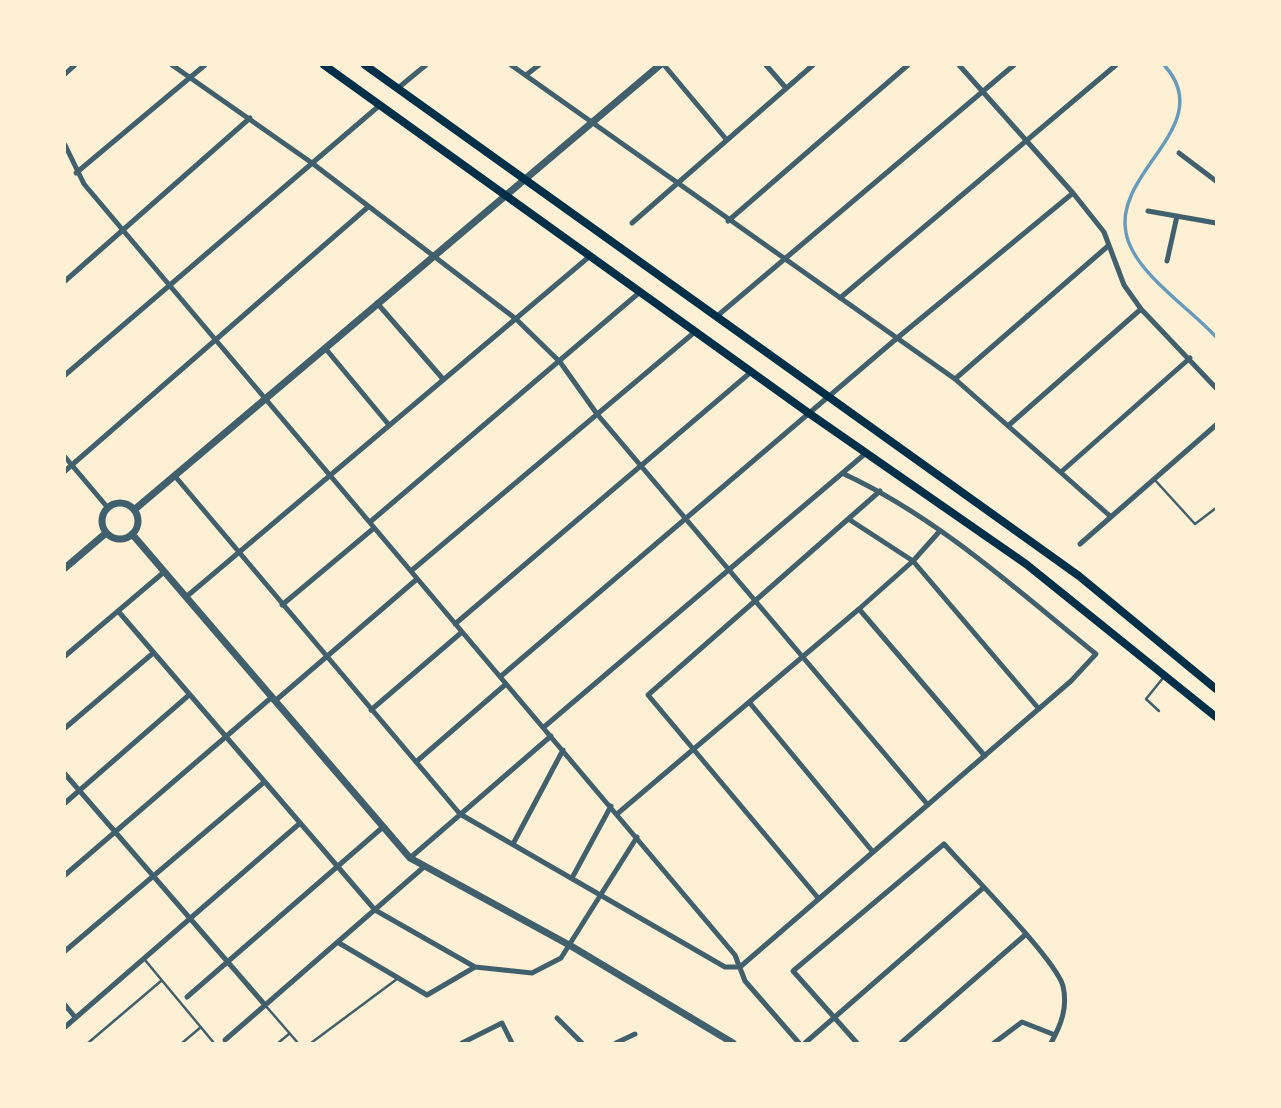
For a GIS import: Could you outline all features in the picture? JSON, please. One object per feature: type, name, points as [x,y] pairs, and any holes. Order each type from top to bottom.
[{"type":"main road","points":[[324,65],[810,414],[1026,564],[1216,717]]},
{"type":"main road","points":[[365,65],[1079,576],[1216,689]]},
{"type":"street","points":[[65,74],[75,65]]},
{"type":"street","points":[[172,65],[250,118],[435,254],[516,319],[561,362],[597,414],[928,805]]},
{"type":"street","points":[[76,173],[205,65]]},
{"type":"street","points":[[398,88],[426,65]]},
{"type":"street","points":[[511,65],[955,379],[1110,516]]},
{"type":"street","points":[[526,75],[539,65]]},
{"type":"street","points":[[134,510],[662,65],[726,139]]},
{"type":"street","points":[[766,65],[786,88]]},
{"type":"street","points":[[632,223],[813,65]]},
{"type":"street","points":[[728,221],[908,65]]},
{"type":"street","points":[[959,65],[1026,144],[1073,193],[1104,232],[1124,285],[1141,309],[1216,388]]},
{"type":"street","points":[[716,317],[980,90],[1014,65]]},
{"type":"street","points":[[839,298],[1026,144],[1116,65]]},
{"type":"street","points":[[65,375],[380,104]]},
{"type":"street","points":[[65,281],[250,118]]},
{"type":"street","points":[[65,145],[76,173],[637,837],[735,955],[745,981],[799,1043]]},
{"type":"street","points":[[1179,153],[1216,181]]},
{"type":"street","points":[[500,677],[896,339],[1073,193]]},
{"type":"street","points":[[65,471],[368,206]]},
{"type":"street","points":[[1148,211],[1216,223]]},
{"type":"street","points":[[1167,261],[1177,216]]},
{"type":"street","points":[[955,379],[1108,246]]},
{"type":"street","points":[[186,597],[590,256]]},
{"type":"street","points":[[370,522],[640,292]]},
{"type":"street","points":[[377,303],[443,379]]},
{"type":"street","points":[[1009,425],[1141,309]]},
{"type":"street","points":[[411,571],[696,331]]},
{"type":"street","points":[[325,348],[389,425]]},
{"type":"street","points":[[1061,472],[1190,358]]},
{"type":"street","points":[[455,624],[751,372]]},
{"type":"street","points":[[1080,544],[1216,425]]},
{"type":"street","points":[[544,727],[866,453]]},
{"type":"street","points":[[65,457],[108,508]]},
{"type":"street","points":[[174,475],[460,814],[725,967],[740,967],[1039,709],[1096,654],[939,532],[880,491],[844,474]]},
{"type":"street","points":[[819,900],[648,695],[880,491]]},
{"type":"street","points":[[118,503],[134,510],[138,525],[132,534],[116,539],[106,533],[102,523],[108,508],[118,503]]},
{"type":"street","points":[[850,520],[913,562],[1039,709]]},
{"type":"street","points":[[282,605],[374,528]]},
{"type":"street","points":[[617,814],[913,562],[939,532]]},
{"type":"street","points":[[65,568],[106,533]]},
{"type":"street","points":[[132,534],[410,858],[570,946],[733,1043]]},
{"type":"street","points":[[65,656],[164,572]]},
{"type":"street","points":[[65,875],[417,579]]},
{"type":"street","points":[[859,609],[985,756]]},
{"type":"street","points":[[118,611],[152,654],[375,911],[475,967],[532,973],[561,958],[637,837]]},
{"type":"street","points":[[371,710],[462,632]]},
{"type":"street","points":[[65,729],[152,654]]},
{"type":"street","points":[[416,761],[506,684]]},
{"type":"street","points":[[65,803],[189,695]]},
{"type":"street","points":[[749,702],[873,852]]},
{"type":"street","points":[[410,858],[551,736]]},
{"type":"street","points":[[513,844],[563,750]]},
{"type":"street","points":[[65,774],[265,1005]]},
{"type":"street","points":[[65,951],[263,783]]},
{"type":"street","points":[[572,878],[611,806]]},
{"type":"street","points":[[65,1027],[299,824]]},
{"type":"street","points":[[187,997],[383,827]]},
{"type":"street","points":[[857,1043],[793,971],[944,844],[1025,935],[1062,983],[1066,1006],[1051,1043]]},
{"type":"street","points":[[225,1040],[425,866]]},
{"type":"street","points":[[805,1043],[983,888]]},
{"type":"street","points":[[901,1043],[1025,935]]},
{"type":"street","points":[[339,943],[427,995],[475,967]]},
{"type":"street","points":[[65,1005],[75,1017]]},
{"type":"street","points":[[557,1018],[582,1043]]},
{"type":"street","points":[[994,1043],[1022,1022],[1055,1035]]},
{"type":"street","points":[[462,1043],[502,1023],[512,1043]]},
{"type":"street","points":[[616,1043],[635,1034]]},
{"type":"lane","points":[[1154,479],[1195,524],[1216,508]]},
{"type":"lane","points":[[1159,711],[1146,699],[1165,675]]},
{"type":"lane","points":[[144,958],[214,1043]]},
{"type":"lane","points":[[311,1043],[397,979]]},
{"type":"lane","points":[[88,1043],[161,981]]},
{"type":"lane","points":[[265,1005],[298,1043]]},
{"type":"lane","points":[[182,1043],[201,1027]]},
{"type":"lane","points":[[278,1043],[289,1034]]},
{"type":"waterway","points":[[1164,65],[1178,87],[1179,108],[1173,128],[1134,189],[1126,210],[1126,233],[1131,248],[1151,276],[1216,337]]}]
